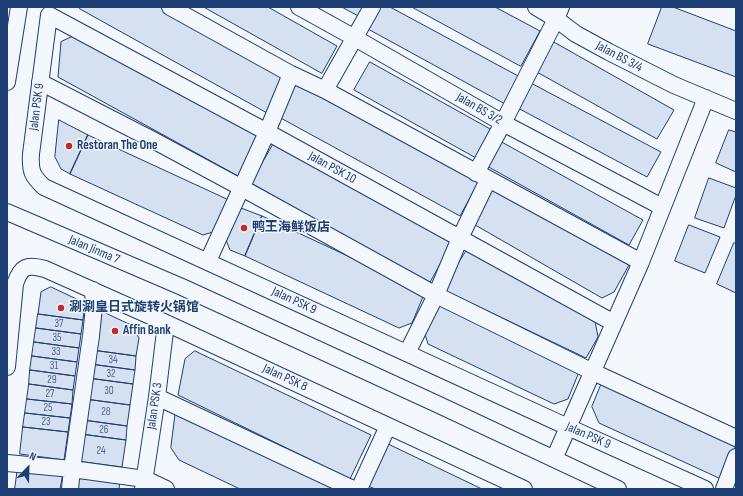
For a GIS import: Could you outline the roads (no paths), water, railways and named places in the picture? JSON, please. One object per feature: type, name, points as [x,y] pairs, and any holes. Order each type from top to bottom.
[{"type":"street","points":[[7,82],[19,7]]},
{"type":"street","points":[[170,7],[291,74],[325,90],[641,262]]},
{"type":"street","name":"Jalan BS 3/2","points":[[299,7],[503,123],[662,207]]},
{"type":"street","points":[[325,90],[372,7]]},
{"type":"street","name":"Jalan BS 3/4","points":[[536,7],[558,13],[576,34],[609,52],[674,85],[736,111]]},
{"type":"street","points":[[407,353],[436,295],[460,238],[503,123],[558,13]]},
{"type":"street","name":"Jalan PSK 9","points":[[49,15],[30,167],[36,179],[44,187],[208,261],[568,428],[705,489]]},
{"type":"street","name":"Jalan PSK 10","points":[[49,15],[267,132],[614,323]]},
{"type":"street","points":[[208,261],[267,132],[291,74]]},
{"type":"street","points":[[40,82],[151,139],[436,295],[593,372],[736,438]]},
{"type":"street","points":[[554,459],[641,262],[706,98]]},
{"type":"street","name":"Jalan Jinma 7","points":[[7,212],[182,287],[618,489]]},
{"type":"street","name":"Jalan PSK 8","points":[[7,367],[14,291],[17,278],[23,269],[29,266],[36,266],[166,323],[524,489]]},
{"type":"street","points":[[70,489],[91,336],[94,307],[93,290]]},
{"type":"street","name":"Jalan PSK 3","points":[[144,484],[157,398],[166,323]]},
{"type":"street","points":[[157,398],[353,489]]},
{"type":"street","points":[[359,489],[388,426]]},
{"type":"street","points":[[724,489],[736,457]]},
{"type":"street","points":[[7,463],[72,469],[166,489]]},
{"type":"place","name":"Restoran The One","points":[[69,146]]},
{"type":"place","name":"鸭王海鲜饭店","points":[[244,228]]},
{"type":"place","name":"涮涮皇日式旋转火锅馆","points":[[61,308]]},
{"type":"place","name":"Affin Bank","points":[[115,331]]}]
